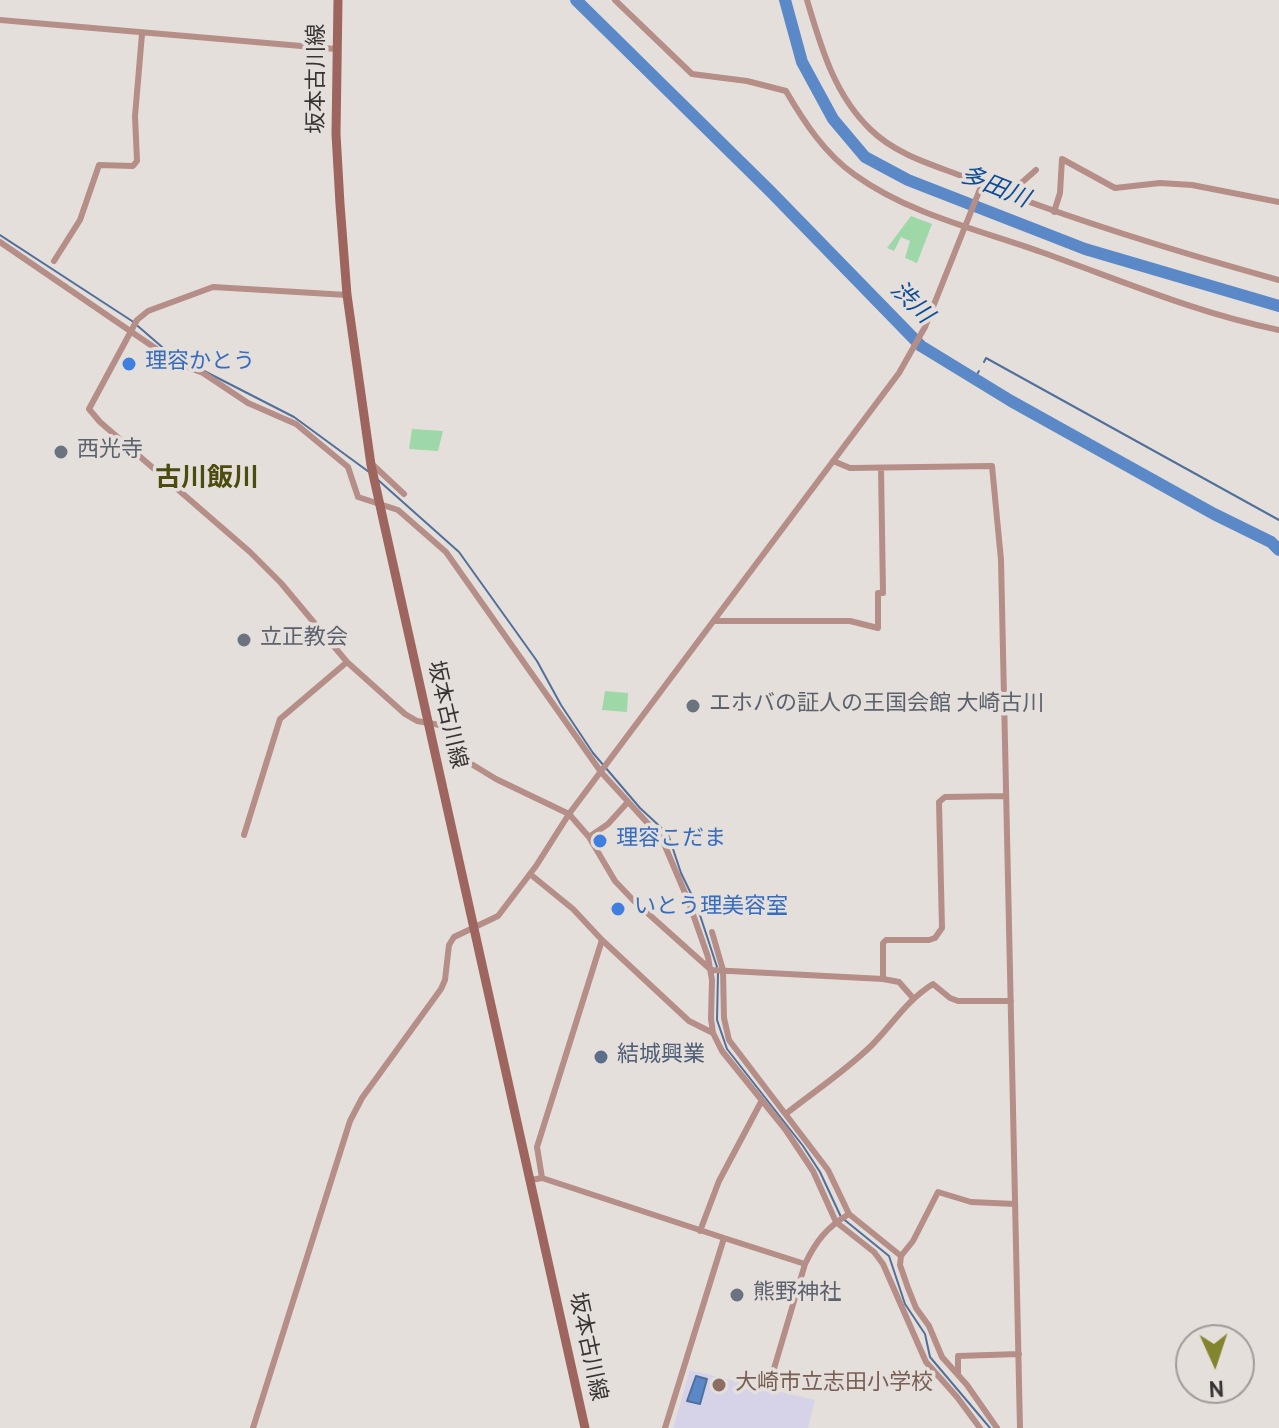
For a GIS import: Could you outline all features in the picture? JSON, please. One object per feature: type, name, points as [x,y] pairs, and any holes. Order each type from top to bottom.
[{"type":"main road","name":"坂本古川線","points":[[338,0],[338,162],[347,295],[374,482],[585,1428]]},
{"type":"street","points":[[615,0],[684,70],[699,76],[747,81],[786,91],[820,142],[852,174],[897,199],[1160,297],[1236,321],[1279,330]]},
{"type":"street","points":[[807,0],[842,95],[881,140],[905,154],[981,187],[1279,280]]},
{"type":"street","points":[[0,20],[336,49]]},
{"type":"street","points":[[54,261],[80,220],[99,165],[133,166],[137,161],[135,116],[142,34]]},
{"type":"street","points":[[1054,212],[1060,193],[1062,159],[1115,188],[1160,183],[1192,185],[1279,202]]},
{"type":"street","points":[[1001,192],[1019,185],[1036,170]]},
{"type":"street","points":[[253,1428],[350,1121],[362,1098],[441,989],[449,945],[454,937],[498,916],[569,814],[909,357],[924,330],[981,187]]},
{"type":"street","points":[[0,242],[177,363],[203,373],[248,403],[296,424],[348,467],[358,497],[398,510],[446,552],[602,771],[627,803],[662,839],[717,970],[713,1033],[722,1051],[785,1129],[813,1171],[837,1221],[874,1252],[883,1264],[926,1362],[980,1428]]},
{"type":"street","points":[[347,295],[213,287],[148,311],[137,320],[89,409],[281,583],[347,662],[405,714],[440,725],[446,730],[460,757],[496,779],[569,814],[589,837],[615,881],[634,901],[717,970],[883,979],[899,982],[913,998]]},
{"type":"street","points":[[833,461],[850,468],[992,466],[1001,560],[1020,1428]]},
{"type":"street","points":[[371,464],[404,494]]},
{"type":"street","points":[[714,621],[850,621],[878,628],[878,593],[883,593],[881,468]]},
{"type":"street","points":[[244,835],[280,719],[347,662]]},
{"type":"street","points":[[883,979],[883,943],[886,940],[929,940],[935,938],[942,928],[939,802],[945,797],[1006,796]]},
{"type":"street","points":[[589,837],[608,824],[627,803]]},
{"type":"street","points":[[530,874],[573,909],[689,1021],[713,1033]]},
{"type":"street","points":[[712,932],[729,1040],[828,1170],[848,1215],[901,1256]]},
{"type":"street","points":[[542,1178],[537,1147],[602,940]]},
{"type":"street","points":[[787,1113],[860,1056],[913,998],[933,984],[958,1001],[1011,1001]]},
{"type":"street","points":[[700,1231],[719,1181],[763,1103],[773,1096]]},
{"type":"street","points":[[531,1180],[542,1178],[805,1264]]},
{"type":"street","points":[[997,1428],[942,1357],[929,1326],[916,1308],[900,1265],[901,1256],[913,1241],[938,1192],[971,1202],[1015,1204]]},
{"type":"street","points":[[770,1382],[805,1264],[816,1241],[848,1215]]},
{"type":"street","points":[[665,1428],[724,1238]]},
{"type":"street","points":[[958,1375],[958,1356],[1019,1354]]},
{"type":"shaded area","name":"大崎市立志田小学校","points":[[690,1370],[815,1400],[808,1428],[673,1428]]},
{"type":"green space","points":[[911,216],[932,224],[917,263],[905,258],[910,241],[901,237],[894,251],[887,248]]},
{"type":"green space","points":[[412,429],[443,431],[438,451],[409,449]]},
{"type":"green space","points":[[605,691],[628,693],[627,712],[602,710]]},
{"type":"water","points":[[696,1376],[707,1379],[700,1404],[687,1401]]},
{"type":"waterway","name":"渋川","points":[[576,0],[770,191],[921,346],[1011,401],[1214,514],[1271,542],[1279,550]]},
{"type":"waterway","name":"多田川","points":[[785,0],[802,62],[833,119],[865,157],[908,180],[1085,249],[1279,306]]},
{"type":"waterway","points":[[0,235],[132,321],[169,353],[294,417],[369,472]]},
{"type":"waterway","points":[[984,362],[986,358],[1279,520]]},
{"type":"waterway","points":[[974,379],[979,371]]},
{"type":"waterway","points":[[377,479],[459,552],[537,661],[593,753],[640,808],[668,834],[717,967]]},
{"type":"waterway","points":[[718,973],[717,1020],[727,1049],[803,1146],[820,1172],[841,1217],[889,1256],[905,1304],[925,1334],[930,1357],[990,1428]]},
{"type":"place","name":"理容かとう","points":[[129,364]]},
{"type":"place","name":"西光寺","points":[[61,452]]},
{"type":"place","name":"立正教会","points":[[244,640]]},
{"type":"place","name":"エホバの証人の王国会館 大崎古川","points":[[693,706]]},
{"type":"place","name":"理容こだま","points":[[600,841]]},
{"type":"place","name":"いとう理美容室","points":[[618,909]]},
{"type":"place","name":"結城興業","points":[[601,1057]]},
{"type":"place","name":"熊野神社","points":[[737,1295]]},
{"type":"place","name":"大崎市立志田小学校","points":[[719,1385]]},
{"type":"district","name":"古川飯川","points":[[207,481]]}]
